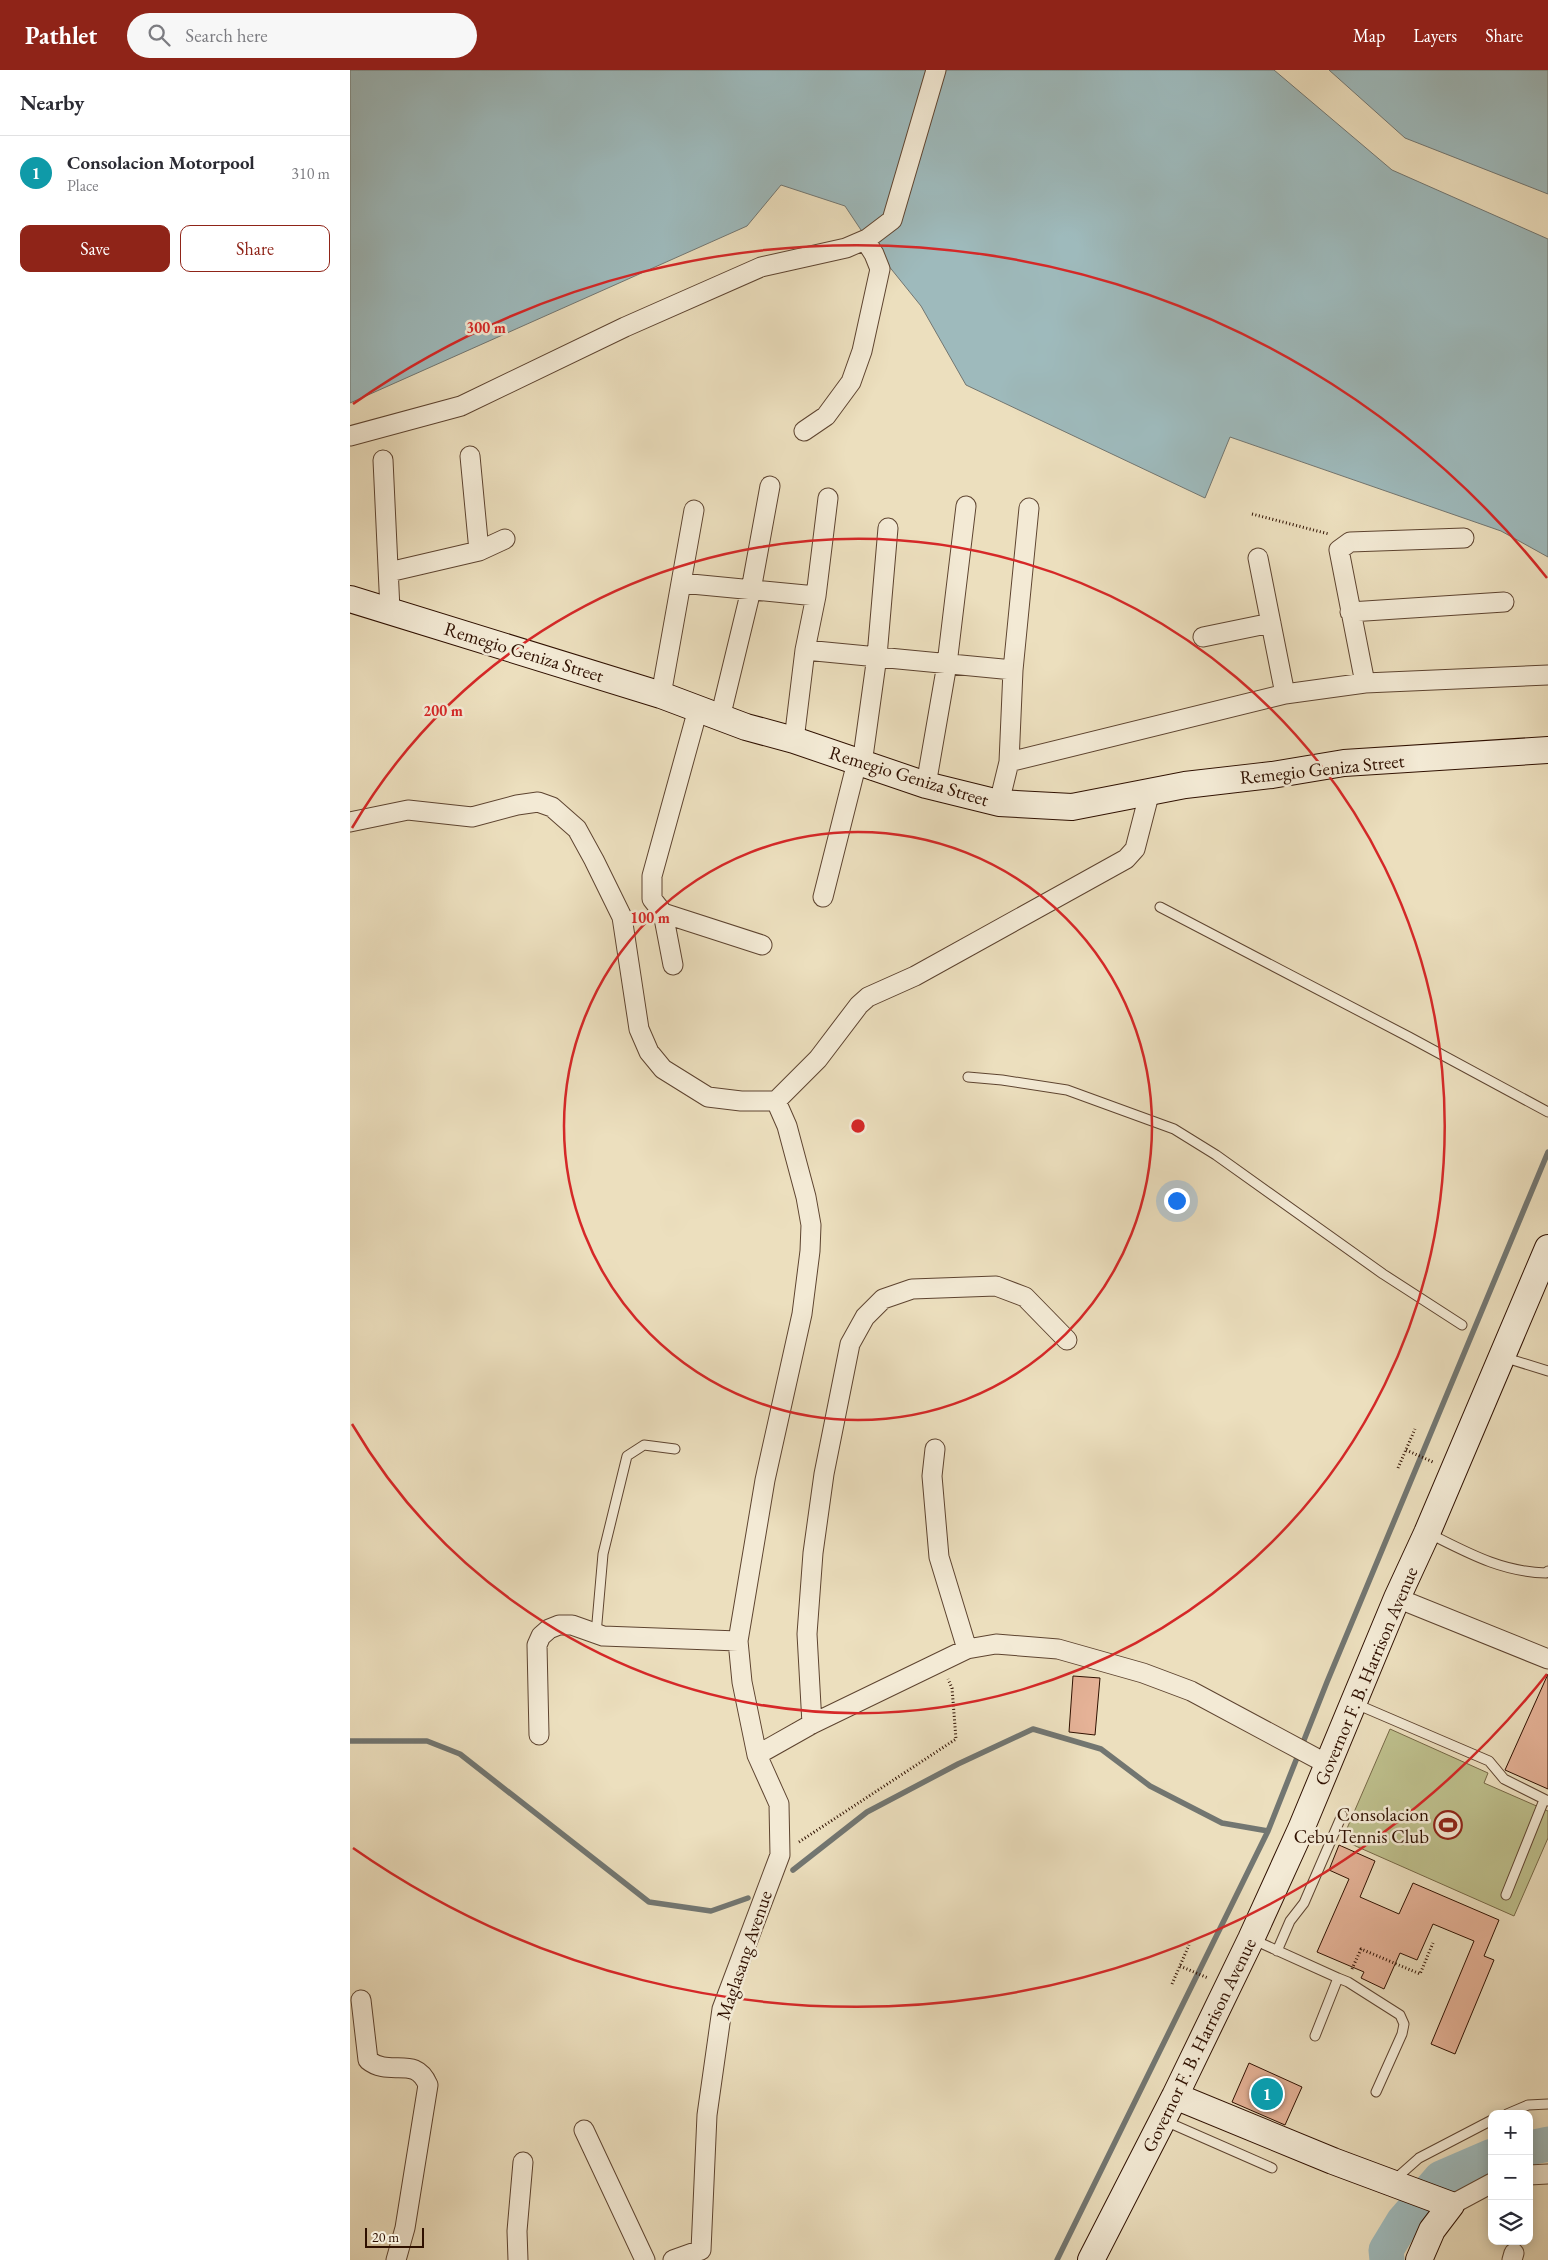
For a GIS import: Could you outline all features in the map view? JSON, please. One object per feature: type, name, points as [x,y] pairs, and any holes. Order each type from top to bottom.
[{"type":"street","points":[[350,436],[461,406],[625,327],[761,267],[846,248],[865,240],[892,220],[936,70]]},
{"type":"street","points":[[804,431],[826,416],[851,382],[862,351],[880,269],[874,254],[865,240]]},
{"type":"street","points":[[470,456],[479,551]]},
{"type":"street","points":[[383,460],[390,572],[390,610]]},
{"type":"street","points":[[673,965],[663,913],[652,899],[652,876],[750,590],[770,486]]},
{"type":"street","points":[[794,740],[805,650],[816,596],[828,498]]},
{"type":"street","points":[[926,784],[947,664],[966,506]]},
{"type":"street","points":[[1000,803],[1010,762],[1013,670],[1029,508]]},
{"type":"street","points":[[661,695],[694,510]]},
{"type":"street","points":[[823,897],[860,763],[877,656],[888,528]]},
{"type":"street","points":[[1365,682],[1339,550],[1350,542],[1464,538]]},
{"type":"street","points":[[390,572],[479,551],[505,539]]},
{"type":"street","points":[[1258,558],[1285,694]]},
{"type":"street","points":[[682,583],[816,596]]},
{"type":"street","name":"Remegio Geniza Street","points":[[350,599],[661,695],[709,713],[926,784],[1000,803],[1072,807],[1150,791],[1344,763],[1548,750]]},
{"type":"street","points":[[1350,612],[1504,602]]},
{"type":"street","points":[[1202,637],[1271,623]]},
{"type":"street","points":[[805,650],[1013,670]]},
{"type":"street","points":[[1010,762],[1285,694],[1365,682],[1548,675]]},
{"type":"street","points":[[350,822],[408,810],[472,817],[517,805],[538,802],[552,807],[577,829],[622,917],[639,1028],[649,1052],[663,1069],[708,1097],[741,1101],[776,1101],[818,1059],[868,996],[923,971],[1126,859],[1135,849],[1150,791]]},
{"type":"street","points":[[663,913],[762,945]]},
{"type":"street","name":"Maglasang Avenue","points":[[673,2260],[706,2255],[707,2115],[722,2009],[780,1854],[779,1804],[757,1755],[742,1682],[738,1641],[765,1480],[802,1314],[810,1251],[811,1225],[806,1197],[787,1126],[776,1101]]},
{"type":"street","name":"Governor F. B. Harrison Avenue","points":[[1091,2260],[1175,2096],[1251,1938],[1329,1765],[1397,1598],[1427,1533],[1506,1343],[1548,1248]]},
{"type":"street","points":[[812,1724],[807,1634],[813,1553],[824,1474],[850,1344],[864,1317],[883,1299],[912,1289],[996,1286],[1025,1297],[1067,1340]]},
{"type":"street","points":[[935,1449],[932,1476],[939,1558],[967,1649]]},
{"type":"street","points":[[1397,1598],[1548,1660]]},
{"type":"street","points":[[539,1735],[537,1645],[540,1636],[559,1624],[572,1625],[603,1636],[738,1641]]},
{"type":"street","points":[[757,1755],[812,1724],[967,1649],[996,1644],[1058,1649],[1143,1673],[1191,1691],[1329,1765]]},
{"type":"street","points":[[361,2000],[368,2060],[377,2067],[417,2069],[424,2075],[428,2085],[405,2228],[396,2260]]},
{"type":"street","points":[[1175,2096],[1434,2200],[1488,2184]]},
{"type":"street","points":[[584,2130],[645,2260]]},
{"type":"street","points":[[518,2260],[517,2231],[523,2162]]},
{"type":"street","points":[[1533,2174],[1548,2174]]},
{"type":"street","points":[[1419,2260],[1432,2230],[1434,2200]]},
{"type":"lane","points":[[1160,907],[1409,1036],[1548,1112]]},
{"type":"lane","points":[[968,1077],[1067,1090],[1174,1129],[1216,1155],[1383,1274],[1462,1325]]},
{"type":"lane","points":[[1502,1356],[1548,1371]]},
{"type":"lane","points":[[596,1634],[603,1554],[627,1456],[644,1445],[675,1449]]},
{"type":"lane","points":[[1427,1533],[1492,1564],[1526,1573],[1546,1573],[1548,1571]]},
{"type":"lane","points":[[1354,1703],[1489,1762],[1504,1779],[1546,1800],[1506,1895]]},
{"type":"lane","points":[[1277,1951],[1290,1922],[1307,1895],[1342,1815]]},
{"type":"lane","points":[[1251,1938],[1348,1982],[1400,2015],[1404,2024],[1402,2034],[1376,2092]]},
{"type":"lane","points":[[1315,2036],[1338,1978]]},
{"type":"lane","points":[[1515,2110],[1528,2104],[1548,2104]]},
{"type":"lane","points":[[1163,2120],[1272,2168]]},
{"type":"lane","points":[[1391,2183],[1419,2158],[1488,2122]]},
{"type":"path","points":[[1252,514],[1328,534],[1344,545]]},
{"type":"path","points":[[1398,1468],[1408,1450],[1415,1429]]},
{"type":"path","points":[[1408,1450],[1436,1463]]},
{"type":"path","points":[[780,1854],[956,1739],[952,1688],[940,1663]]},
{"type":"path","points":[[1353,1967],[1361,1948],[1420,1974],[1433,1943]]},
{"type":"path","points":[[1172,1984],[1182,1967],[1189,1945]]},
{"type":"path","points":[[1182,1967],[1210,1979]]},
{"type":"green space","name":"Consolacion Cebu Tennis Club","points":[[1390,1729],[1488,1773],[1484,1783],[1548,1811],[1548,1838],[1514,1916],[1342,1840]]},
{"type":"water","points":[[350,70],[1274,70],[1392,170],[1548,239],[1548,557],[1501,531],[1230,437],[1205,498],[966,385],[921,306],[867,239],[845,206],[781,185],[747,226],[350,403]]},
{"type":"water","points":[[1329,70],[1548,70],[1548,194],[1405,138]]},
{"type":"building","points":[[1548,1674],[1548,1789],[1505,1770]]},
{"type":"building","points":[[1073,1676],[1100,1678],[1095,1735],[1069,1732]]},
{"type":"building","points":[[1339,1845],[1375,1861],[1360,1897],[1399,1914],[1413,1883],[1499,1920],[1484,1956],[1494,1960],[1455,2054],[1431,2044],[1474,1941],[1433,1924],[1417,1960],[1400,1953],[1384,1989],[1361,1978],[1364,1972],[1317,1952],[1349,1879],[1329,1870]]},
{"type":"building","points":[[1249,2063],[1302,2087],[1285,2125],[1232,2102]]},
{"type":"waterway","points":[[1057,2260],[1268,1831],[1327,1682],[1548,1152]]},
{"type":"waterway","points":[[793,1870],[867,1812],[958,1764],[1033,1729],[1101,1749],[1150,1786],[1222,1823],[1268,1831]]},
{"type":"waterway","points":[[350,1741],[427,1741],[460,1754],[649,1902],[711,1911],[748,1898]]},
{"type":"waterway","points":[[1533,2147],[1548,2144]]},
{"type":"waterway","points":[[1387,2260],[1386,2250],[1403,2222],[1441,2178],[1488,2158]]},
{"type":"place","name":"Consolacion Cebu Tennis Club","points":[[1448,1825]]},
{"type":"place","name":"Consolacion Motorpool","points":[[1267,2094]]}]
